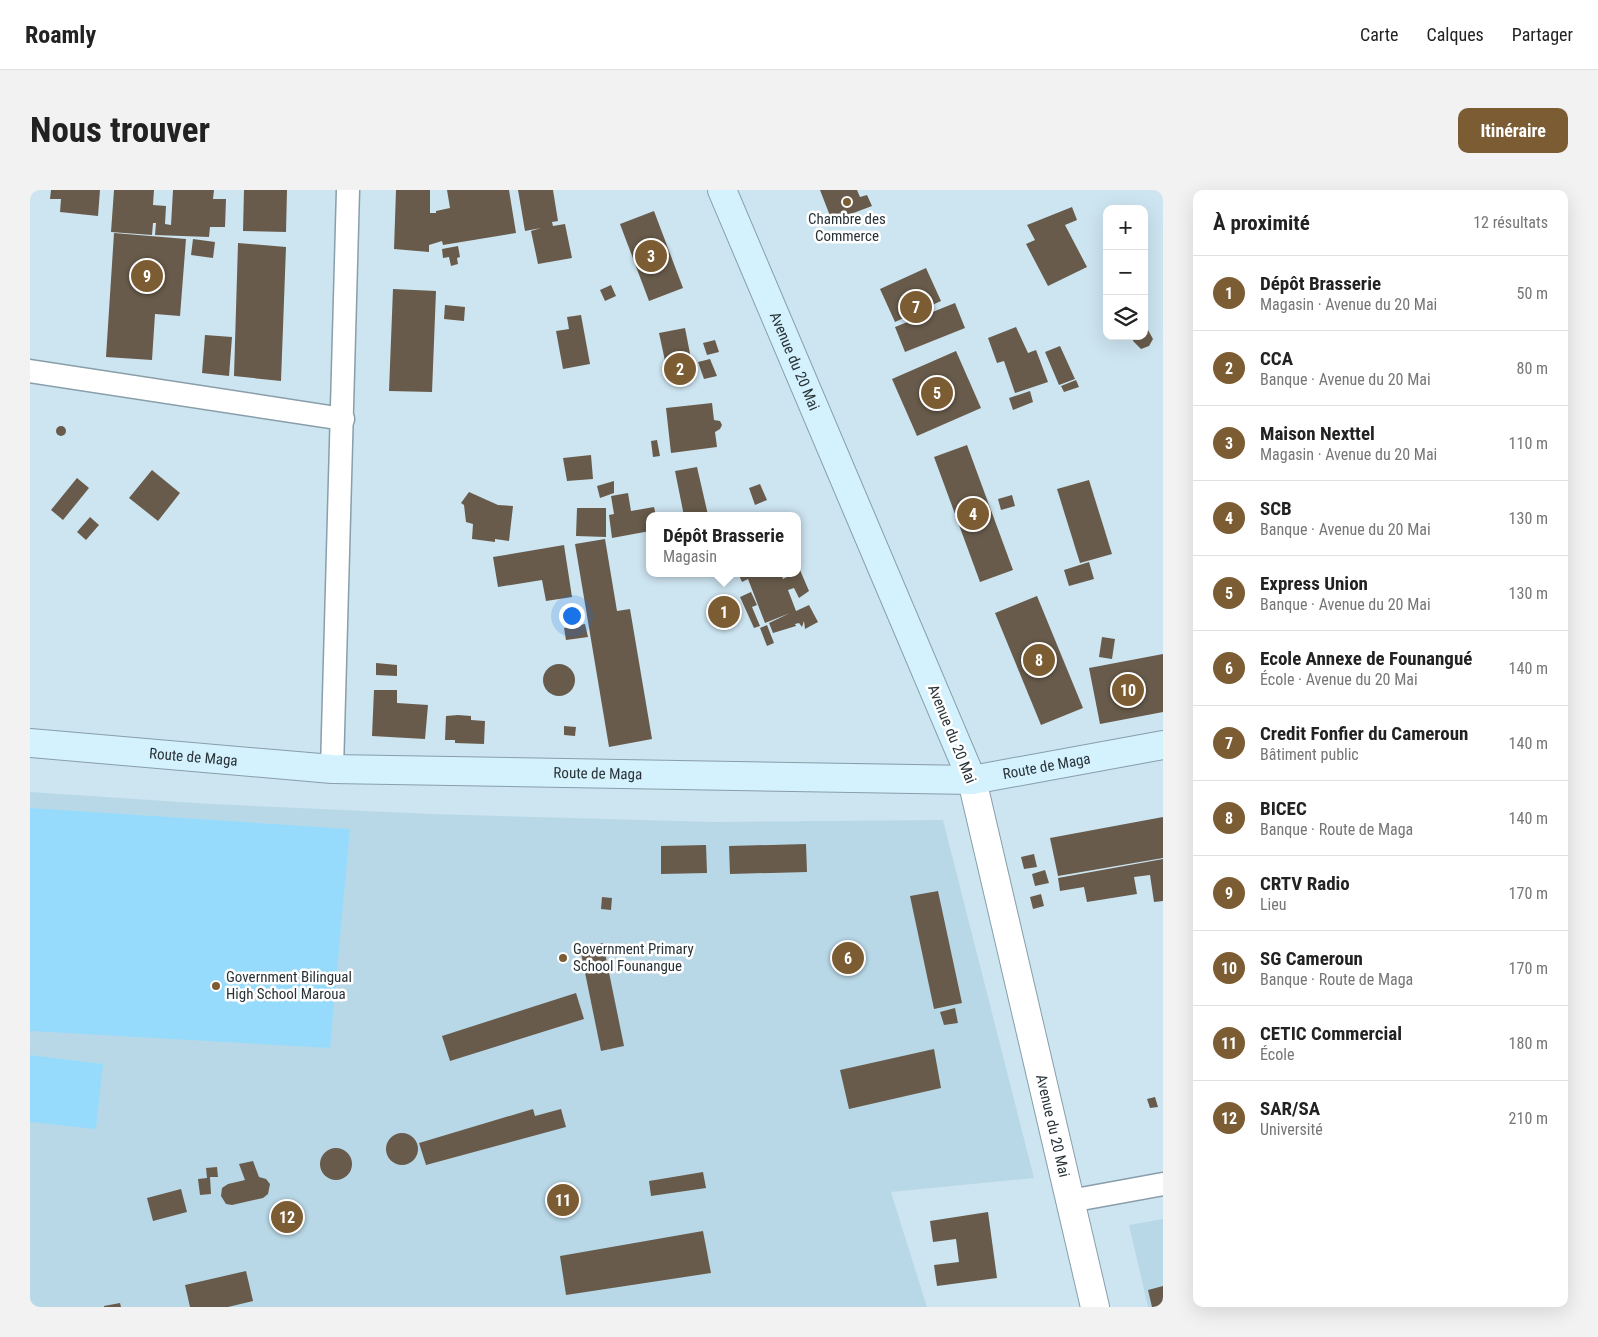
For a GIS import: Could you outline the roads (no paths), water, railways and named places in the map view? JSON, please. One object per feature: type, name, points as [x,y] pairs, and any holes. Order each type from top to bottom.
[{"type":"main road","name":"Avenue du 20 Mai","points":[[722,190],[972,780]]},
{"type":"main road","name":"Route de Maga","points":[[30,743],[332,769],[972,780],[1163,745]]},
{"type":"street","points":[[332,769],[348,190]]},
{"type":"street","points":[[30,371],[343,419]]},
{"type":"street","name":"Avenue du 20 Mai","points":[[972,780],[1094,1307]]},
{"type":"street","points":[[1070,1201],[1163,1184]]},
{"type":"place","name":"Chambre des Commerce","points":[[847,202]]},
{"type":"place","name":"Maison Nexttel","points":[[651,256]]},
{"type":"place","name":"CRTV Radio","points":[[147,276]]},
{"type":"place","name":"Credit Fonfier du Cameroun","points":[[916,307]]},
{"type":"place","name":"CCA","points":[[680,369]]},
{"type":"place","name":"Express Union","points":[[937,393]]},
{"type":"place","name":"SCB","points":[[973,514]]},
{"type":"place","name":"Dépôt Brasserie","points":[[724,612]]},
{"type":"place","name":"BICEC","points":[[1039,660]]},
{"type":"place","name":"SG Cameroun","points":[[1128,690]]},
{"type":"place","name":"Government Primary School Founangue","points":[[563,958]]},
{"type":"place","name":"Ecole Annexe de Founangué","points":[[848,958]]},
{"type":"place","name":"Government Bilingual High School Maroua","points":[[216,986]]},
{"type":"place","name":"CETIC Commercial","points":[[563,1200]]},
{"type":"place","name":"SAR/SA","points":[[287,1217]]}]
